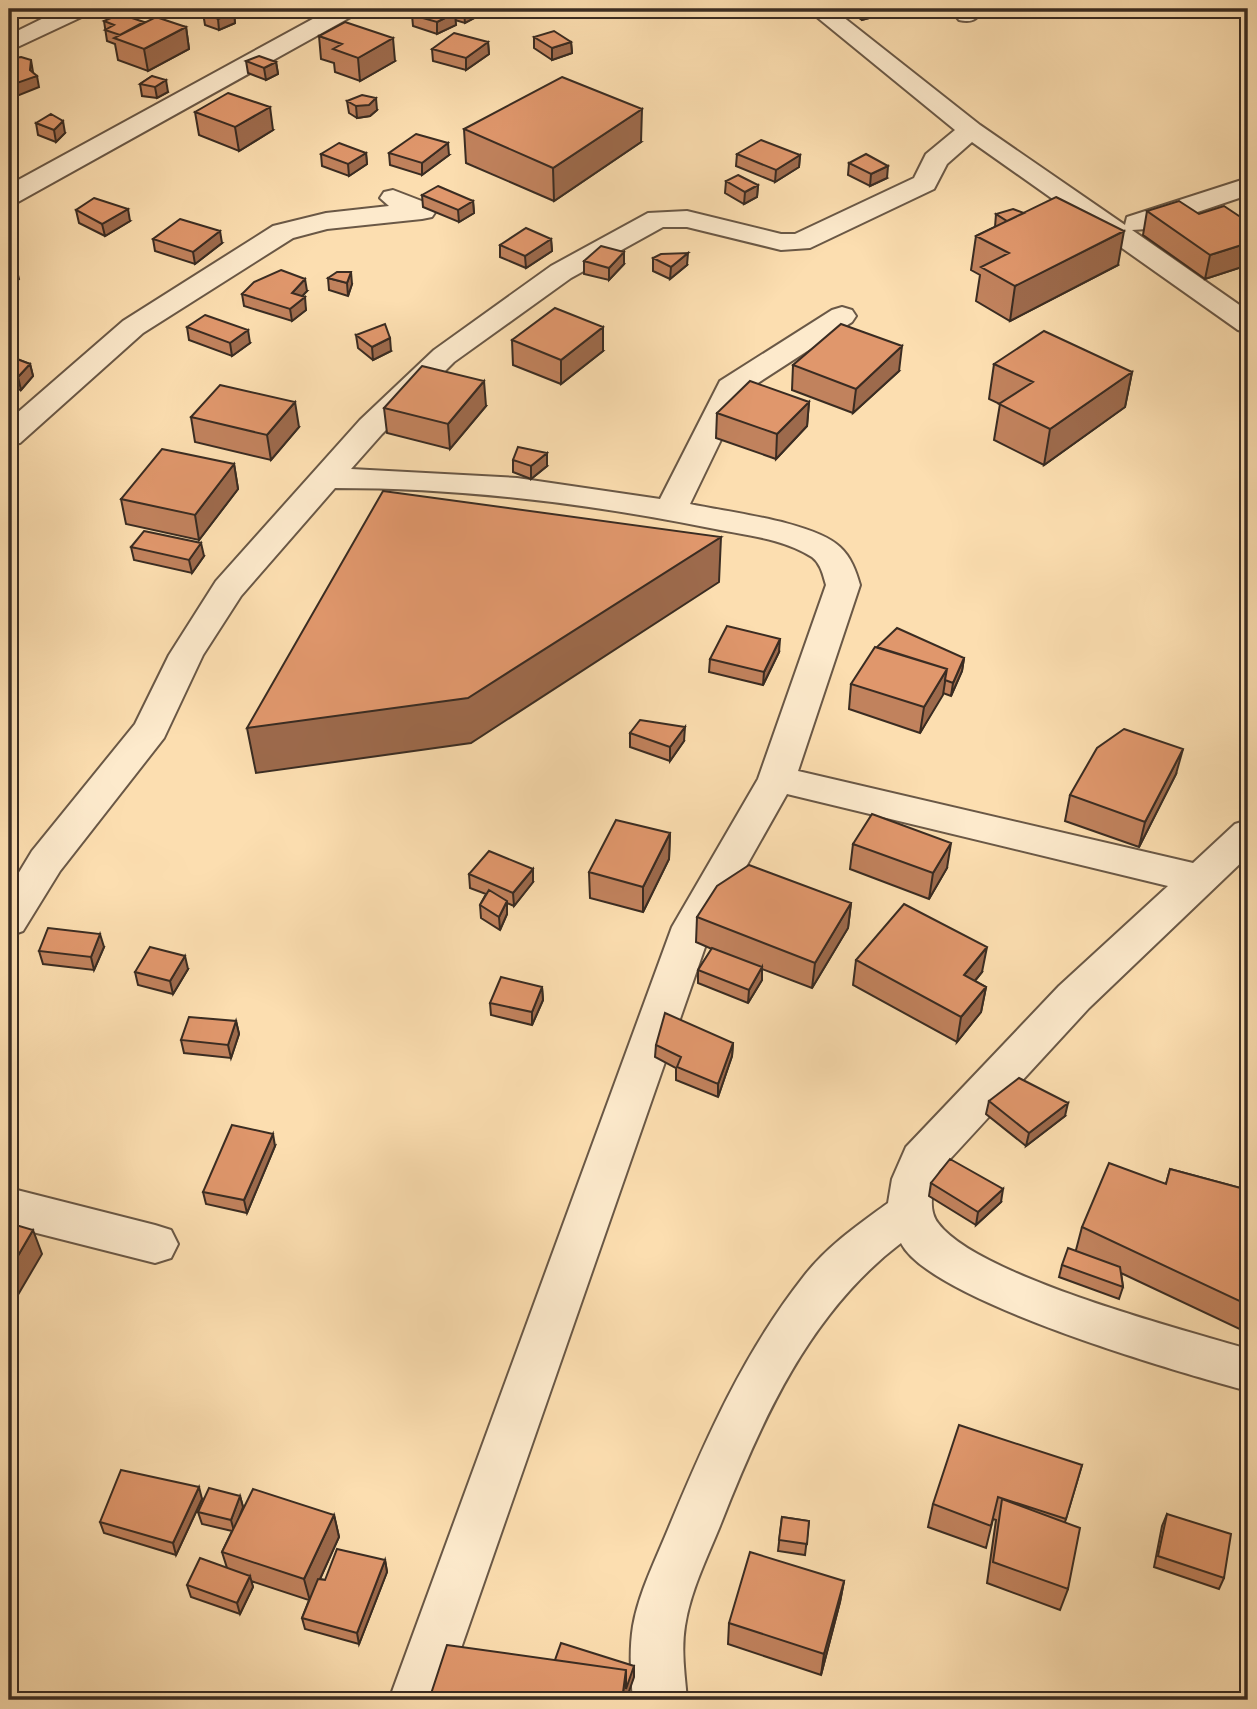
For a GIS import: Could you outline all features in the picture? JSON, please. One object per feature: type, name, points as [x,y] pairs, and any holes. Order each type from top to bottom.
[{"type":"street","points":[[9,44],[80,9]]},
{"type":"street","points":[[9,196],[348,9]]},
{"type":"street","points":[[819,9],[971,130],[1248,324]]},
{"type":"street","points":[[9,921],[46,861],[151,729],[204,621],[228,589],[371,427],[444,356],[561,272],[640,226],[658,219],[687,219],[781,242],[800,242],[925,183],[935,160],[971,130]]},
{"type":"street","points":[[1115,231],[1248,186]]},
{"type":"street","points":[[9,436],[133,327],[283,232],[326,221],[422,211],[393,198]]},
{"type":"street","points":[[671,510],[731,387],[842,316]]},
{"type":"street","points":[[327,478],[485,482],[671,510],[790,537],[819,547],[836,560],[843,585],[776,779],[692,927],[416,1700]]},
{"type":"street","points":[[776,779],[1200,879]]},
{"type":"street","points":[[1248,834],[1074,997],[922,1160],[909,1186],[911,1211],[920,1236],[939,1255],[993,1284],[1135,1335],[1248,1370]]},
{"type":"street","points":[[9,1207],[155,1244]]},
{"type":"street","points":[[660,1700],[656,1660],[659,1625],[672,1581],[727,1445],[759,1381],[793,1335],[821,1289],[853,1254],[911,1211]]},
{"type":"building","points":[[215,9],[234,12],[218,19],[203,13]]},
{"type":"building","points":[[425,9],[455,13],[437,22],[412,15]]},
{"type":"building","points":[[120,14],[144,22],[120,35],[105,30],[114,25],[104,21]]},
{"type":"building","points":[[156,17],[186,27],[144,49],[114,38]]},
{"type":"building","points":[[345,22],[393,38],[358,58],[333,49],[342,44],[319,36]]},
{"type":"building","points":[[554,31],[571,42],[552,48],[534,37]]},
{"type":"building","points":[[454,33],[488,42],[466,58],[432,49]]},
{"type":"building","points":[[259,56],[276,62],[264,68],[246,61]]},
{"type":"building","points":[[21,57],[31,60],[30,70],[37,76],[9,88],[9,59]]},
{"type":"building","points":[[152,76],[166,80],[155,87],[140,84]]},
{"type":"building","points":[[562,77],[642,109],[553,168],[464,129]]},
{"type":"building","points":[[228,93],[270,107],[235,127],[195,112]]},
{"type":"building","points":[[362,95],[376,98],[369,105],[356,106],[347,101]]},
{"type":"building","points":[[51,114],[63,121],[54,130],[36,123]]},
{"type":"building","points":[[416,134],[448,143],[422,163],[389,153]]},
{"type":"building","points":[[761,140],[800,155],[776,170],[737,154]]},
{"type":"building","points":[[339,143],[366,153],[348,164],[321,154]]},
{"type":"building","points":[[866,154],[888,166],[871,174],[849,163]]},
{"type":"building","points":[[738,175],[758,185],[745,192],[726,181]]},
{"type":"building","points":[[438,186],[473,201],[458,210],[422,195]]},
{"type":"building","points":[[1056,197],[1124,231],[1015,286],[981,267],[1009,253],[976,236]]},
{"type":"building","points":[[94,198],[128,209],[102,224],[76,210]]},
{"type":"building","points":[[1179,201],[1199,214],[1224,206],[1248,222],[1248,243],[1210,255],[1147,211]]},
{"type":"building","points":[[1013,209],[1024,213],[1007,221],[996,214]]},
{"type":"building","points":[[180,219],[220,231],[193,252],[153,239]]},
{"type":"building","points":[[526,228],[551,239],[525,256],[500,245]]},
{"type":"building","points":[[601,246],[624,252],[609,268],[584,261]]},
{"type":"building","points":[[688,253],[671,267],[653,258],[661,254]]},
{"type":"building","points":[[281,270],[305,279],[292,293],[305,297],[290,309],[242,294],[254,282]]},
{"type":"building","points":[[337,272],[351,272],[347,283],[328,278]]},
{"type":"building","points":[[555,308],[603,327],[561,360],[512,340]]},
{"type":"building","points":[[205,315],[248,330],[230,343],[187,327]]},
{"type":"building","points":[[385,324],[390,338],[372,347],[356,335]]},
{"type":"building","points":[[841,324],[902,346],[856,389],[793,365]]},
{"type":"building","points":[[1044,331],[1132,372],[1050,429],[999,404],[1033,382],[994,364]]},
{"type":"building","points":[[9,356],[30,364],[18,377],[9,376]]},
{"type":"building","points":[[422,366],[484,381],[448,424],[384,408]]},
{"type":"building","points":[[750,381],[809,402],[777,434],[717,413]]},
{"type":"building","points":[[220,385],[295,402],[267,435],[191,417]]},
{"type":"building","points":[[518,447],[547,453],[531,466],[513,460]]},
{"type":"building","points":[[162,449],[234,464],[195,515],[121,499]]},
{"type":"building","points":[[383,491],[721,537],[468,698],[247,728]]},
{"type":"building","points":[[144,531],[201,543],[189,560],[131,547]]},
{"type":"building","points":[[727,626],[780,639],[764,672],[710,659]]},
{"type":"building","points":[[897,628],[964,658],[953,683],[945,680],[947,669],[877,647]]},
{"type":"building","points":[[875,647],[947,669],[924,707],[851,684]]},
{"type":"building","points":[[640,720],[685,727],[670,747],[630,733]]},
{"type":"building","points":[[1124,729],[1183,749],[1145,822],[1070,795],[1097,748]]},
{"type":"building","points":[[872,814],[951,843],[933,873],[853,844]]},
{"type":"building","points":[[616,820],[670,833],[643,887],[589,872]]},
{"type":"building","points":[[489,851],[533,869],[513,893],[469,874]]},
{"type":"building","points":[[749,865],[851,903],[815,963],[697,917],[717,886]]},
{"type":"building","points":[[489,890],[507,901],[499,917],[480,905]]},
{"type":"building","points":[[904,904],[987,947],[964,975],[986,987],[961,1017],[856,960]]},
{"type":"building","points":[[48,928],[100,934],[91,957],[39,951]]},
{"type":"building","points":[[150,947],[185,956],[170,981],[135,972]]},
{"type":"building","points":[[712,948],[762,967],[749,990],[698,970]]},
{"type":"building","points":[[501,977],[542,987],[532,1012],[490,1003]]},
{"type":"building","points":[[665,1013],[733,1043],[718,1084],[677,1067],[681,1057],[656,1045]]},
{"type":"building","points":[[189,1017],[236,1021],[228,1045],[181,1040]]},
{"type":"building","points":[[1019,1078],[1068,1103],[1029,1133],[989,1101]]},
{"type":"building","points":[[232,1125],[273,1134],[244,1200],[203,1192]]},
{"type":"building","points":[[950,1159],[1003,1189],[978,1212],[931,1183]]},
{"type":"building","points":[[1109,1163],[1166,1184],[1170,1169],[1248,1190],[1248,1305],[1082,1227]]},
{"type":"building","points":[[9,1223],[33,1230],[9,1271]]},
{"type":"building","points":[[1068,1248],[1120,1267],[1123,1287],[1062,1265]]},
{"type":"building","points":[[959,1425],[1082,1465],[1066,1519],[998,1497],[991,1526],[933,1504]]},
{"type":"building","points":[[121,1470],[199,1487],[173,1543],[100,1522]]},
{"type":"building","points":[[209,1488],[240,1496],[231,1520],[198,1512]]},
{"type":"building","points":[[253,1489],[334,1515],[304,1579],[222,1552]]},
{"type":"building","points":[[1002,1499],[1080,1528],[1068,1589],[993,1562]]},
{"type":"building","points":[[1167,1514],[1231,1534],[1224,1578],[1158,1556]]},
{"type":"building","points":[[782,1517],[809,1521],[807,1544],[779,1540]]},
{"type":"building","points":[[337,1549],[385,1560],[357,1633],[302,1618],[318,1579],[325,1580]]},
{"type":"building","points":[[750,1552],[844,1581],[824,1654],[729,1623]]},
{"type":"building","points":[[200,1558],[250,1576],[237,1603],[187,1585]]},
{"type":"building","points":[[561,1643],[634,1666],[626,1689],[626,1670],[555,1660]]},
{"type":"building","points":[[447,1645],[626,1670],[622,1700],[429,1700]]}]
